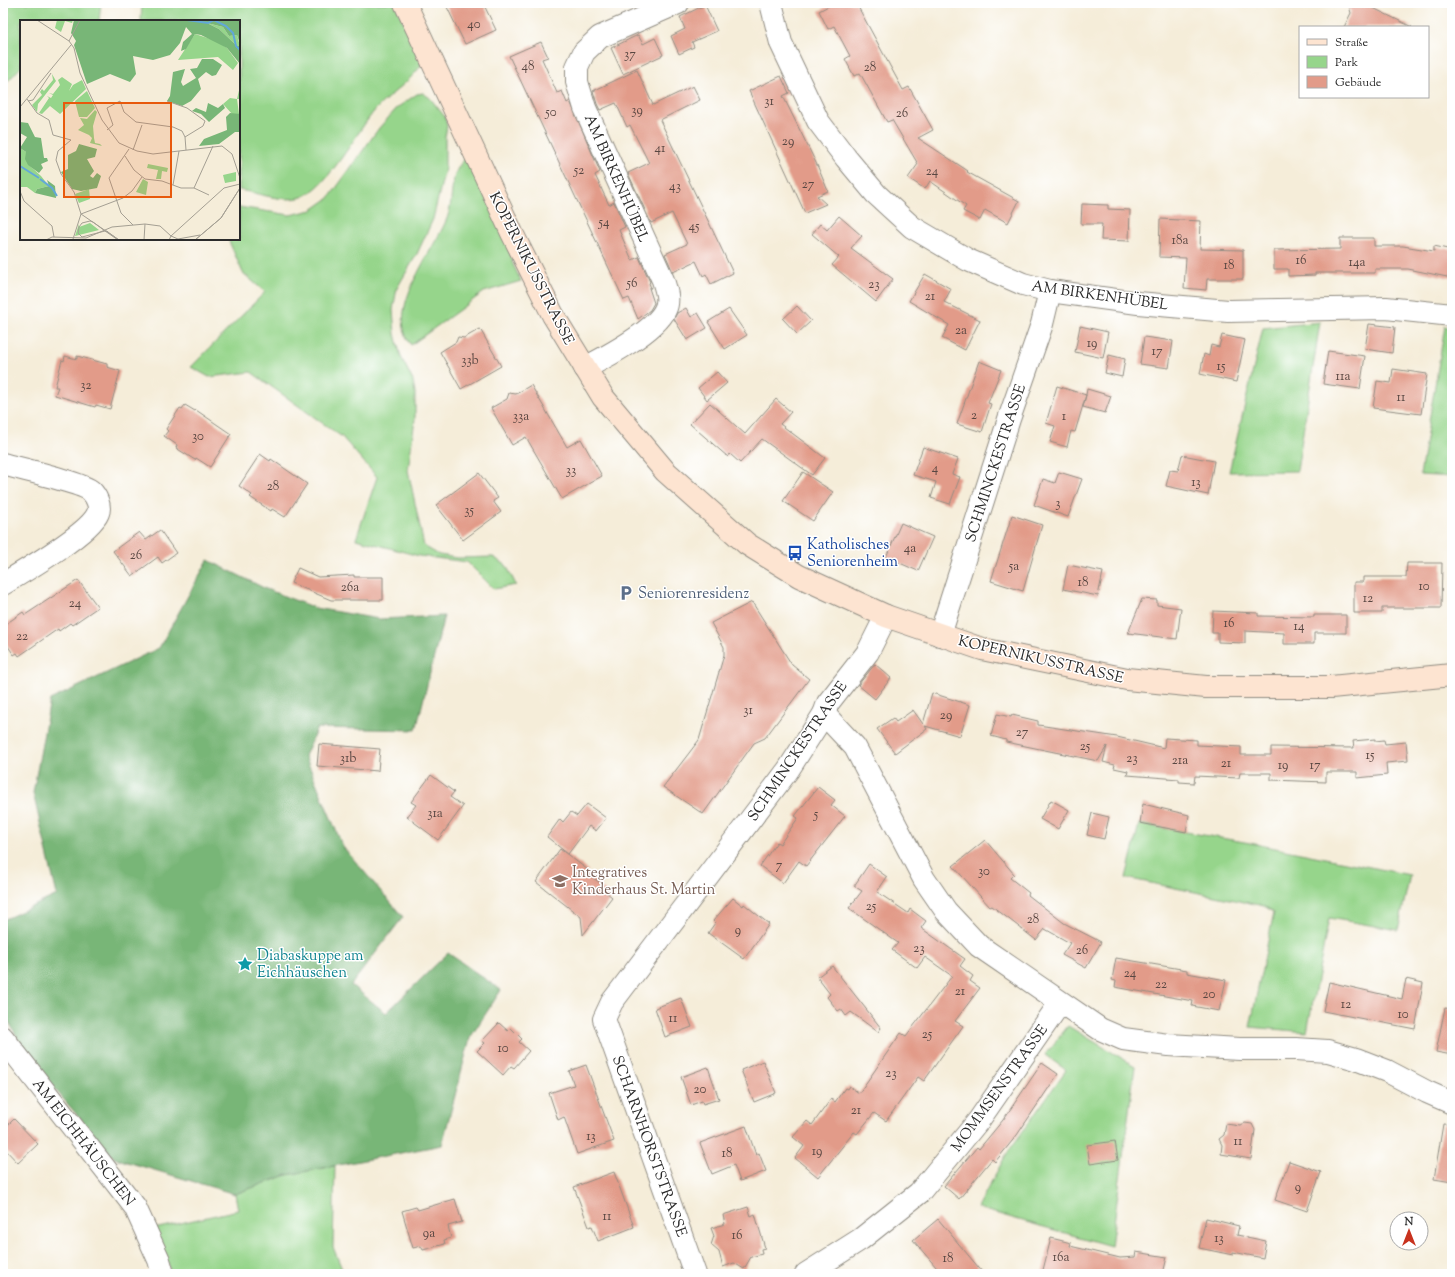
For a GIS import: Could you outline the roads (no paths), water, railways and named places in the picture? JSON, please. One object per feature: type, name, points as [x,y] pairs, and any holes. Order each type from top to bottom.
[{"type":"street","name":"KOPERNIKUSSTRASSE","points":[[405,3],[512,233],[553,315],[602,397],[665,470],[747,544],[799,576],[886,616],[982,648],[1127,679],[1206,687],[1332,687],[1452,675]]},
{"type":"street","name":"AM BIRKENHÜBEL","points":[[585,368],[603,359],[653,325],[665,310],[668,298],[663,280],[585,108],[577,82],[577,67],[584,52],[600,37],[678,3]]},
{"type":"street","name":"AM BIRKENHÜBEL","points":[[771,3],[781,44],[818,121],[846,158],[876,194],[912,227],[968,260],[1023,284],[1050,292],[1138,303],[1228,311],[1386,308],[1452,315]]},
{"type":"street","name":"SCHMINCKESTRASSE","points":[[940,635],[1009,420],[1042,324],[1050,292]]},
{"type":"street","points":[[3,464],[90,490],[98,501],[98,513],[84,530],[58,550],[3,584]]},
{"type":"street","name":"SCHMINCKESTRASSE","points":[[604,1019],[612,1002],[788,770],[824,714],[828,703],[868,652],[886,616]]},
{"type":"street","points":[[824,714],[856,747],[924,879],[946,911],[979,946],[1100,1029],[1123,1039],[1168,1045],[1233,1049],[1296,1049],[1328,1051],[1356,1059],[1387,1071],[1452,1103]]},
{"type":"street","name":"MOMMSENSTRASSE","points":[[806,1274],[861,1239],[919,1193],[979,1120],[1060,1003]]},
{"type":"street","name":"SCHARNHORSTSTRASSE","points":[[604,1019],[695,1274]]},
{"type":"street","name":"AM EICHHÄUSCHEN","points":[[3,1038],[135,1206],[159,1260],[163,1274]]},
{"type":"place","name":"Katholisches Seniorenheim","points":[[795,553]]},
{"type":"place","name":"Seniorenresidenz","points":[[626,593]]},
{"type":"place","name":"Integratives Kinderhaus St. Martin","points":[[560,881]]},
{"type":"place","name":"Diabaskuppe am Eichhäuschen","points":[[245,964]]}]
